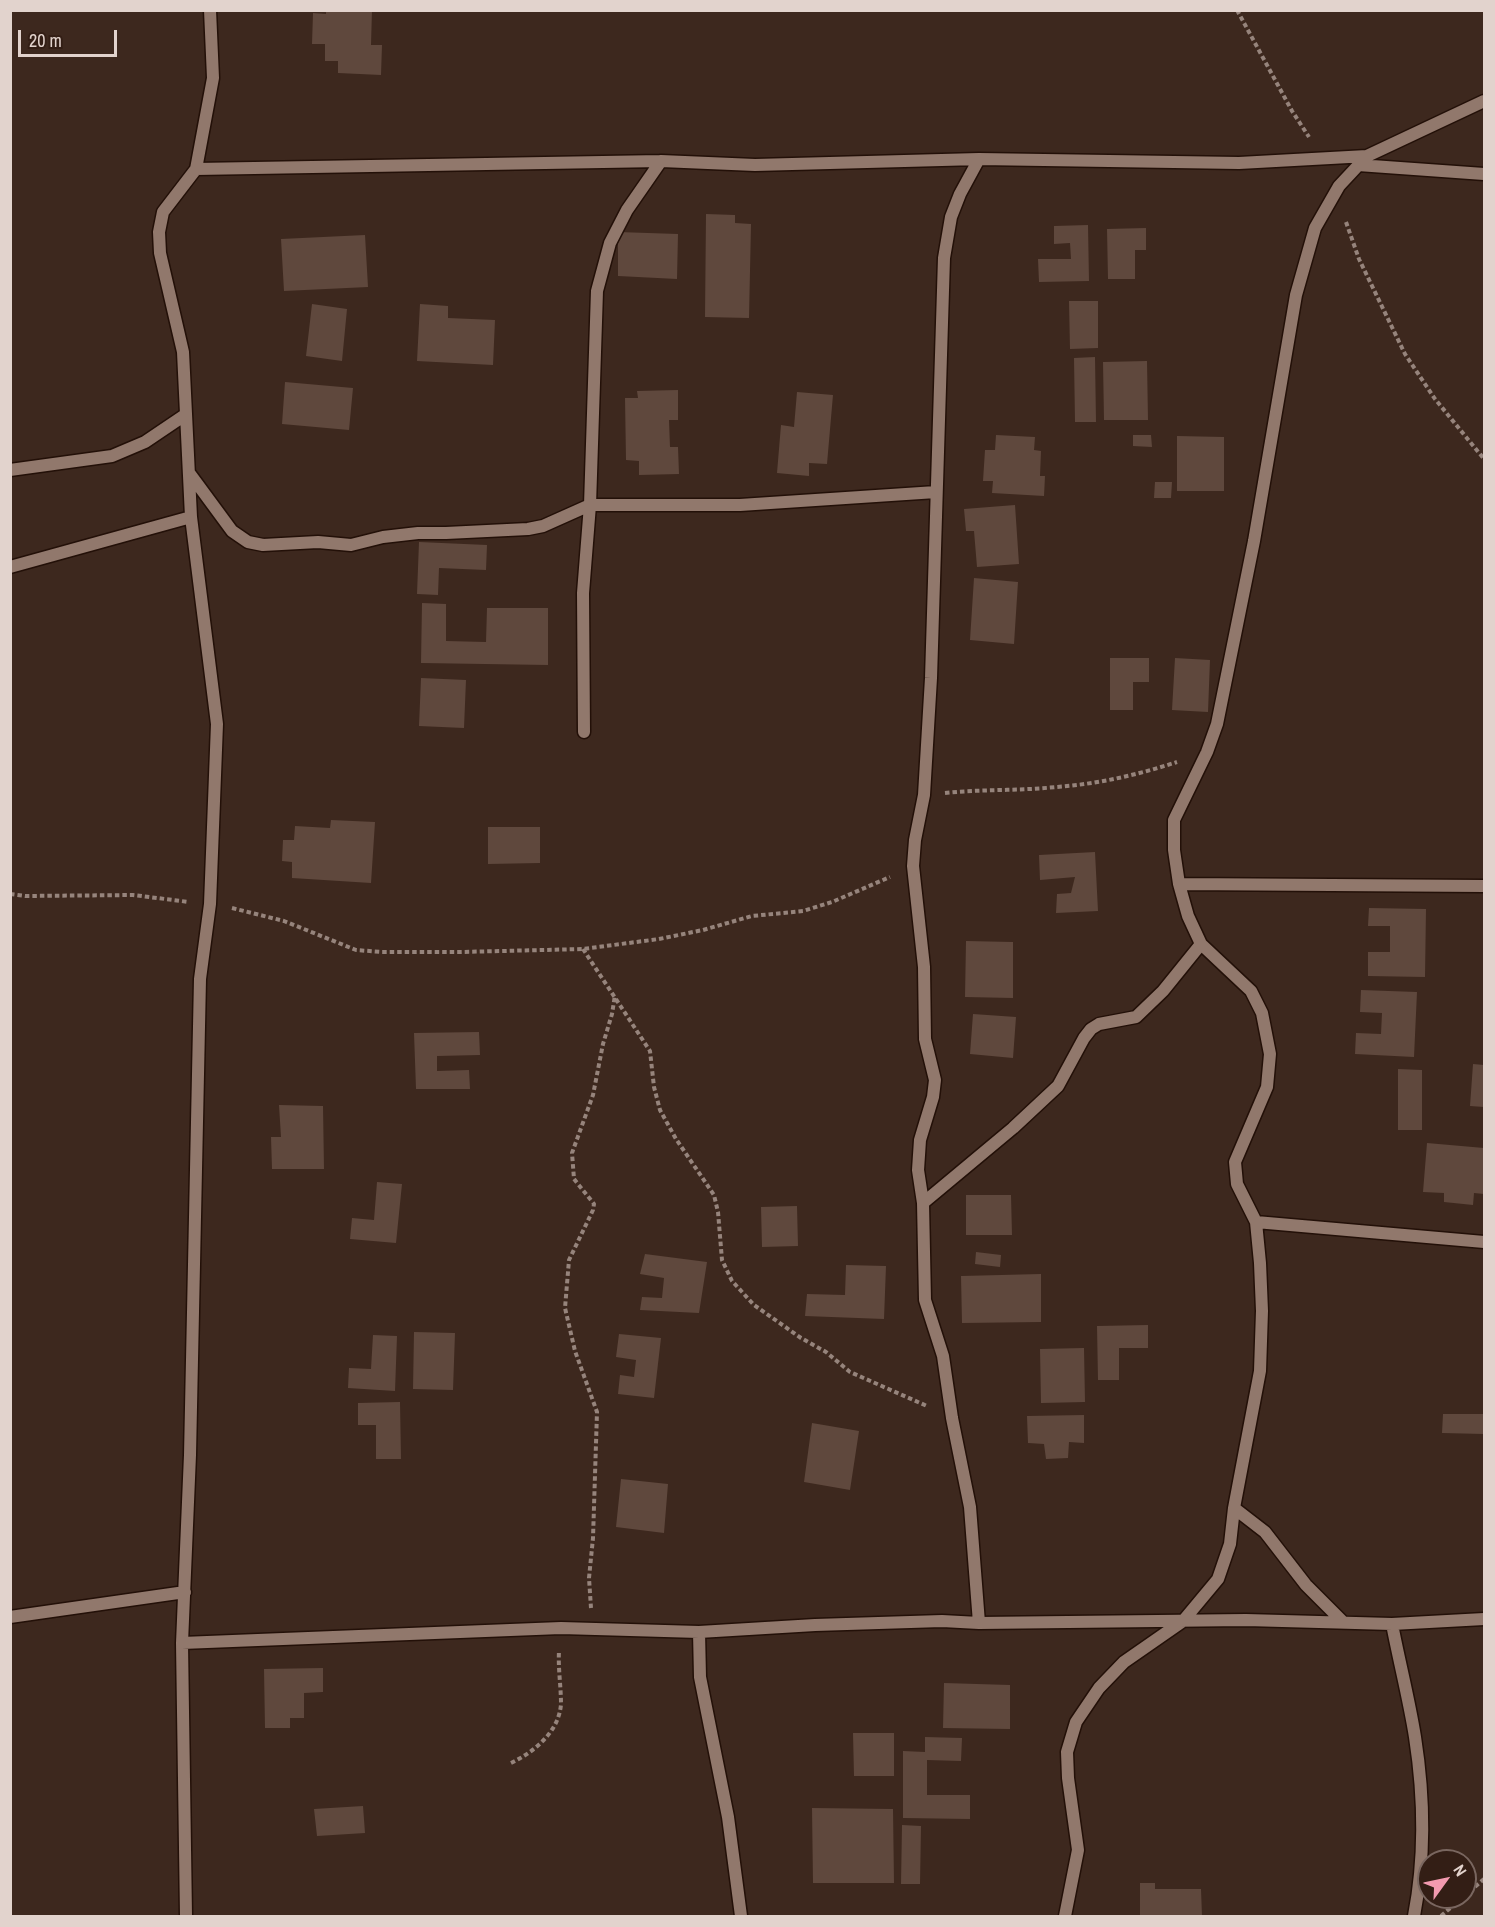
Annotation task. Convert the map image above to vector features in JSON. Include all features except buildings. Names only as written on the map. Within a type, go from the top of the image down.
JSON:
[{"type":"street","points":[[186,1917],[182,1643],[198,1154],[200,979],[210,904],[217,724],[191,517],[183,352],[160,253],[159,232],[163,212],[196,169],[213,78],[210,10]]},
{"type":"street","points":[[1065,1917],[1078,1850],[1068,1778],[1067,1752],[1076,1722],[1100,1688],[1124,1662],[1183,1621],[1218,1579],[1230,1544],[1234,1508],[1260,1371],[1261,1275],[1256,1222],[1237,1184],[1235,1162],[1267,1087],[1270,1054],[1262,1013],[1251,991],[1200,944],[1188,916],[1179,884],[1174,850],[1174,820],[1208,752],[1217,724],[1254,541],[1296,295],[1315,228],[1339,186],[1367,156],[1485,101]]},
{"type":"street","points":[[196,169],[661,161],[755,165],[978,159],[1239,163],[1367,156]]},
{"type":"street","points":[[978,159],[951,217],[944,258],[931,678],[924,795],[915,840],[913,866],[924,967],[925,1039],[935,1080],[933,1097],[920,1140],[918,1170],[923,1203],[925,1300],[943,1356],[952,1419],[970,1507],[980,1623]]},
{"type":"street","points":[[584,732],[583,593],[590,505],[597,291],[610,243],[627,210],[661,161]]},
{"type":"street","points":[[1358,165],[1485,174]]},
{"type":"street","points":[[10,470],[112,456],[145,442],[185,415]]},
{"type":"street","points":[[190,474],[232,531],[248,542],[263,545],[318,542],[351,545],[418,532],[528,530],[551,523],[590,505],[740,505],[936,492]]},
{"type":"street","points":[[10,567],[191,517]]},
{"type":"street","points":[[1179,884],[1485,886]]},
{"type":"street","points":[[923,1203],[1058,1086],[1091,1029],[1099,1024],[1136,1017],[1163,992],[1200,944]]},
{"type":"street","points":[[1256,1222],[1485,1242]]},
{"type":"street","points":[[1234,1508],[1265,1532],[1306,1585],[1343,1622]]},
{"type":"street","points":[[10,1617],[185,1592]]},
{"type":"street","points":[[182,1643],[561,1628],[699,1632],[942,1621],[980,1623],[1183,1621],[1392,1623],[1485,1619]]},
{"type":"street","points":[[1392,1623],[1415,1737],[1422,1814],[1420,1886],[1414,1917]]},
{"type":"street","points":[[699,1632],[700,1677],[728,1817],[741,1917]]},
{"type":"path","points":[[1237,10],[1292,111],[1323,158]]},
{"type":"path","points":[[1339,186],[1343,211],[1359,259],[1405,354],[1435,399],[1485,459]]},
{"type":"path","points":[[924,795],[1055,788],[1102,782],[1137,776],[1208,752]]},
{"type":"path","points":[[10,894],[133,895],[210,904],[254,912],[284,921],[356,950],[460,952],[583,949],[659,939],[703,930],[752,916],[803,911],[864,890],[913,866]]},
{"type":"path","points":[[583,949],[650,1051],[654,1087],[660,1110],[676,1139],[714,1195],[718,1212],[722,1260],[732,1281],[754,1305],[801,1338],[826,1352],[850,1372],[906,1395],[952,1419]]},
{"type":"path","points":[[593,1628],[589,1578],[593,1538],[597,1412],[575,1351],[565,1308],[569,1260],[594,1204],[574,1179],[572,1153],[593,1095],[615,995]]},
{"type":"path","points":[[511,1763],[526,1756],[539,1745],[557,1721],[561,1707],[559,1660],[561,1628]]},
{"type":"path","points":[[1441,1917],[1485,1879]]}]
